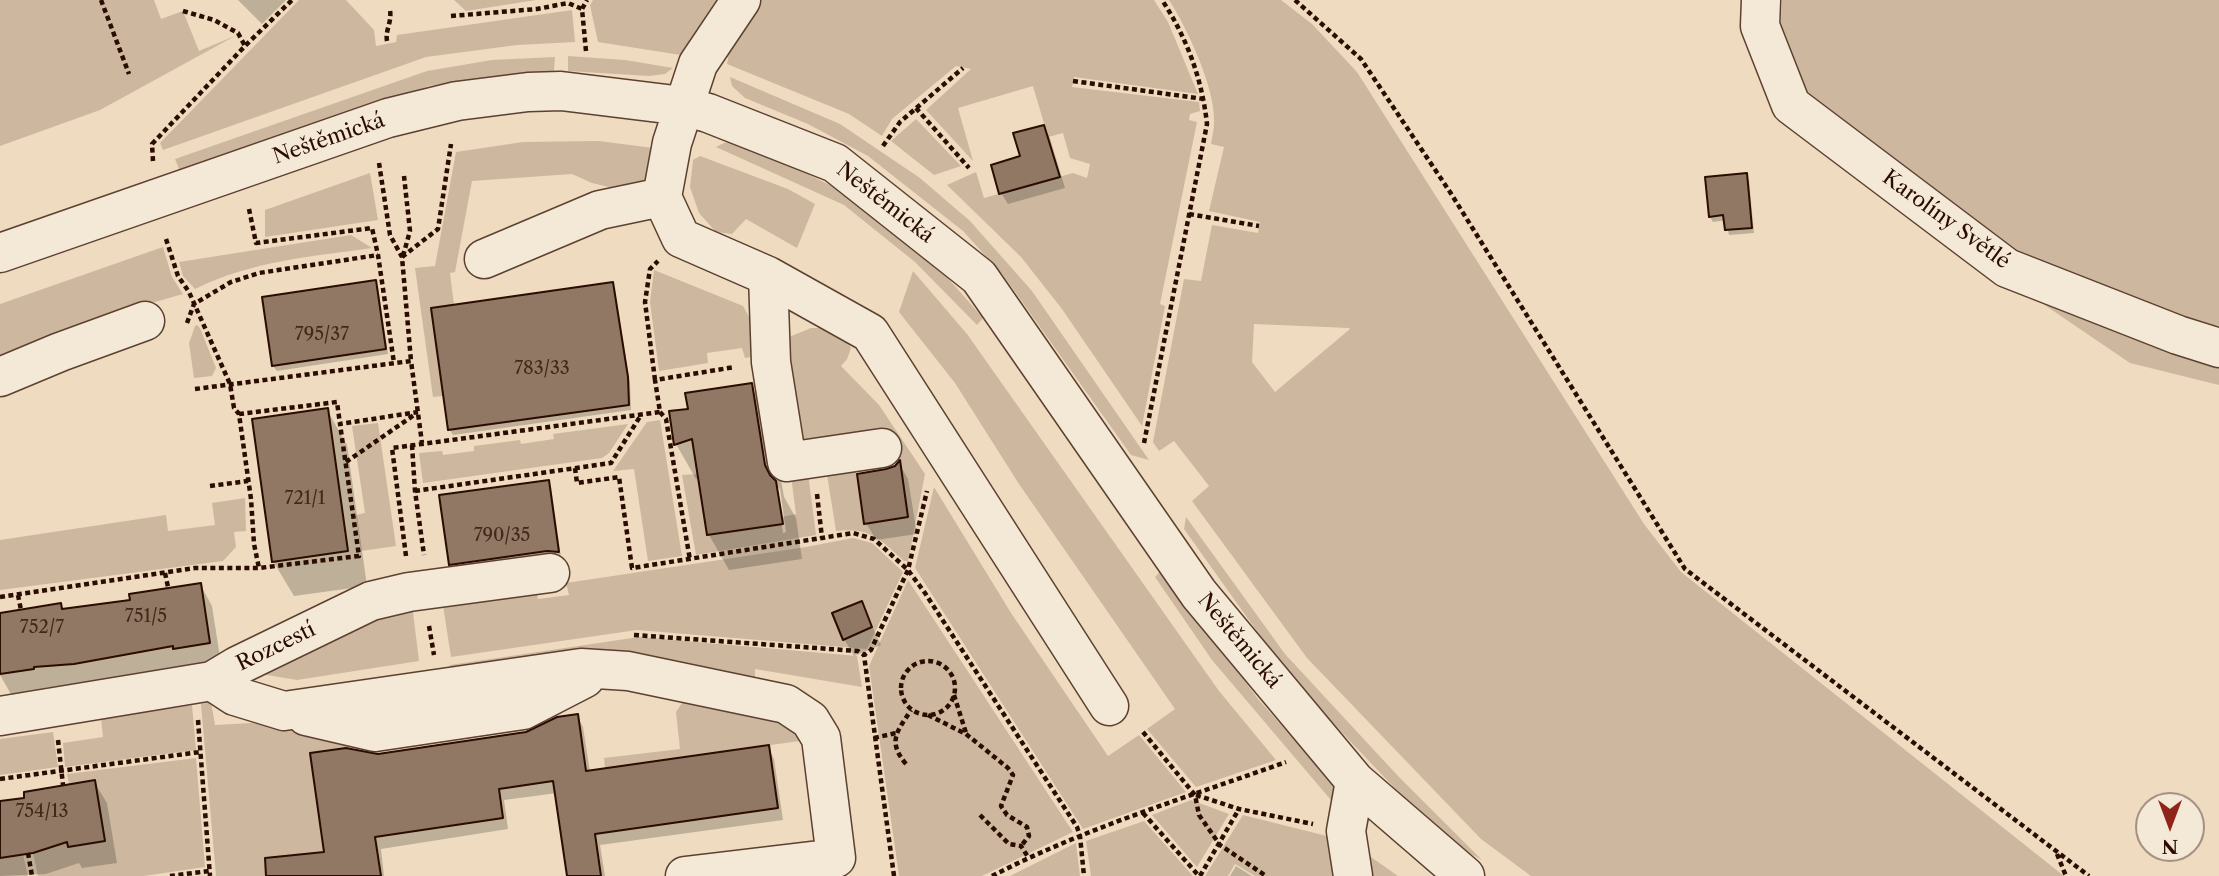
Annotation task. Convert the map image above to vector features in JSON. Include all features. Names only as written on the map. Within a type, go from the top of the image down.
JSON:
[{"type":"street","points":[[741,0],[698,64],[672,143],[662,197],[681,238],[768,276],[870,333],[1109,706]]},
{"type":"street","name":"Karolíny Světlé","points":[[1761,0],[1759,26],[1791,105],[2007,268],[2178,335],[2219,348]]},
{"type":"street","name":"Neštěmická","points":[[0,253],[388,118],[457,101],[528,92],[561,91],[683,106],[708,113],[835,163],[979,277],[1199,594],[1355,781],[1465,876]]},
{"type":"street","points":[[484,259],[600,210],[662,197]]},
{"type":"street","points":[[768,276],[771,362],[788,462],[882,448]]},
{"type":"street","points":[[0,377],[145,321]]},
{"type":"street","name":"Rozcestí","points":[[0,716],[205,698],[237,666],[371,601],[409,592],[550,573]]},
{"type":"street","points":[[205,698],[235,696],[284,711],[375,732],[523,710],[602,669],[628,671],[786,704],[810,720],[821,738],[836,858],[685,876]]},
{"type":"street","points":[[1353,876],[1346,831],[1355,781]]},
{"type":"path","points":[[101,0],[129,74]]},
{"type":"path","points":[[153,161],[152,144],[292,0]]},
{"type":"path","points":[[586,51],[582,9],[587,0]]},
{"type":"path","points":[[1144,443],[1207,124],[1204,99],[1192,55],[1175,19],[1162,0]]},
{"type":"path","points":[[1295,0],[1360,59],[1450,192],[1685,569],[2089,876]]},
{"type":"path","points":[[451,16],[517,11],[567,1],[582,9]]},
{"type":"path","points":[[387,41],[386,35],[392,22],[390,10]]},
{"type":"path","points":[[183,11],[214,20],[238,33],[245,46]]},
{"type":"path","points":[[883,146],[900,122],[963,68]]},
{"type":"path","points":[[1073,81],[1204,99]]},
{"type":"path","points":[[916,108],[969,168]]},
{"type":"path","points":[[402,257],[438,229],[451,144]]},
{"type":"path","points":[[379,163],[390,235],[402,257]]},
{"type":"path","points":[[404,176],[410,231],[402,257],[411,361],[422,443]]},
{"type":"path","points":[[249,209],[256,243],[372,228],[394,363]]},
{"type":"path","points":[[1189,214],[1259,226]]},
{"type":"path","points":[[681,238],[650,269],[645,302],[660,412],[666,419],[690,560]]},
{"type":"path","points":[[166,239],[178,276],[194,304],[230,384],[234,408],[239,414],[259,568]]},
{"type":"path","points":[[187,323],[194,304],[231,282],[259,273],[378,256]]},
{"type":"path","points":[[195,389],[411,361]]},
{"type":"path","points":[[655,380],[771,362]]},
{"type":"path","points":[[0,597],[195,568],[259,568],[359,556],[337,402],[239,414]]},
{"type":"path","points":[[340,424],[418,412]]},
{"type":"path","points":[[346,462],[418,412]]},
{"type":"path","points":[[409,592],[392,448],[660,412]]},
{"type":"path","points":[[415,491],[611,463],[642,414]]},
{"type":"path","points":[[412,445],[424,558]]},
{"type":"path","points":[[813,459],[822,538]]},
{"type":"path","points":[[575,467],[577,483],[619,477],[632,568],[853,533],[874,539],[908,570],[1070,815],[1080,836],[1084,876]]},
{"type":"path","points":[[210,486],[248,481]]},
{"type":"path","points":[[894,876],[864,655],[871,650],[908,570],[929,482]]},
{"type":"path","points":[[165,573],[168,587]]},
{"type":"path","points":[[18,595],[21,610]]},
{"type":"path","points":[[429,625],[435,659]]},
{"type":"path","points":[[966,734],[954,694],[953,677],[941,664],[932,661],[914,664],[902,677],[900,686],[905,704],[911,710],[928,715],[966,734],[1013,775],[1000,806],[1007,815],[1027,827],[1029,836],[1021,846]]},
{"type":"path","points":[[928,715],[945,709],[954,694]]},
{"type":"path","points":[[170,876],[209,873],[200,752],[205,698]]},
{"type":"path","points":[[906,764],[895,748],[896,733],[911,710]]},
{"type":"path","points":[[58,732],[63,785]]},
{"type":"path","points":[[1143,732],[1195,794],[1199,815],[1220,845],[1266,876]]},
{"type":"path","points":[[874,738],[896,733]]},
{"type":"path","points":[[0,779],[200,752]]},
{"type":"path","points":[[992,876],[1028,857],[1080,836],[1286,762]]},
{"type":"path","points":[[1195,794],[1239,809],[1346,831]]},
{"type":"path","points":[[1143,813],[1199,876],[1220,845],[1239,809]]},
{"type":"path","points":[[980,815],[1009,844],[1021,846],[1028,857]]},
{"type":"path","points":[[2056,852],[2066,876]]},
{"type":"path","points":[[28,853],[32,876]]},
{"type":"shaded area","points":[[0,0],[154,0],[161,19],[183,11],[199,51],[235,36],[100,110],[0,146]]},
{"type":"shaded area","points":[[299,0],[346,0],[374,30],[376,46],[396,42],[397,35],[572,10],[575,42],[517,45],[426,57],[163,150],[160,143]]},
{"type":"shaded area","points":[[454,0],[536,0],[466,11]]},
{"type":"shaded area","points":[[593,0],[723,0],[687,56],[598,42],[590,5]]},
{"type":"shaded area","points":[[758,0],[1154,0],[1168,22],[1198,94],[1074,77],[1072,87],[1199,102],[1200,111],[1190,114],[1189,120],[1197,122],[1160,304],[1165,306],[1142,426],[1062,309],[1021,257],[947,185],[976,172],[984,198],[1073,173],[1087,178],[1090,164],[1070,158],[1063,133],[1048,137],[1033,86],[958,108],[973,161],[926,110],[971,69],[956,66],[892,119],[882,136],[849,114],[727,64],[730,47]]},
{"type":"shaded area","points":[[1169,0],[1281,0],[1312,24],[1357,72],[1644,524],[1681,572],[2064,876],[1531,876],[1481,839],[1307,658],[1192,501],[1209,486],[1174,441],[1159,451],[1153,442],[1184,279],[1201,281],[1212,225],[1258,233],[1260,222],[1209,211],[1224,147],[1211,144],[1214,123],[1210,93],[1192,42]],"holes":[[[1254,324],[1349,328],[1275,392],[1252,362]]]},
{"type":"shaded area","points":[[1782,0],[2219,0],[2219,385],[2130,363],[1834,162],[1780,35]]},
{"type":"shaded area","points":[[568,56],[625,60],[673,68],[665,74],[649,76],[568,71]]},
{"type":"shaded area","points":[[555,57],[554,71],[503,75],[429,86],[181,174],[175,159],[427,71],[492,60]]},
{"type":"shaded area","points":[[730,77],[840,124],[920,178],[970,221],[1032,291],[1149,460],[1131,455],[1003,275],[963,231],[868,156],[808,124],[745,98],[732,86]]},
{"type":"shaded area","points":[[916,119],[961,166],[934,175],[891,141]]},
{"type":"shaded area","points":[[739,140],[854,197],[931,259],[983,318],[977,325],[915,262],[844,205],[716,147]]},
{"type":"shaded area","points":[[599,141],[653,148],[654,176],[641,187],[625,191],[592,183],[572,174],[472,181],[455,272],[450,273],[454,305],[431,308],[443,396],[433,397],[415,268],[435,266],[456,152],[523,142]]},
{"type":"shaded area","points":[[700,156],[788,189],[815,204],[797,248],[746,219],[732,234],[716,232],[699,213],[690,187],[693,160]]},
{"type":"shaded area","points":[[370,173],[378,220],[265,237],[265,210]]},
{"type":"shaded area","points":[[351,235],[372,248],[259,266],[195,289],[183,276],[179,262]]},
{"type":"shaded area","points":[[163,247],[172,277],[183,294],[109,315],[0,356],[0,304]]},
{"type":"shaded area","points":[[654,270],[743,306],[755,327],[756,356],[745,358],[742,348],[707,353],[708,363],[659,371],[650,302]]},
{"type":"shaded area","points":[[913,271],[967,334],[1219,691],[1276,760],[1196,787],[1147,729],[1175,709],[1019,484],[955,383],[899,312]]},
{"type":"shaded area","points":[[197,325],[216,368],[212,376],[194,378],[189,343]]},
{"type":"shaded area","points":[[811,328],[830,329],[843,336],[851,348],[841,366],[879,405],[925,474],[908,561],[904,561],[874,536],[858,531],[836,531],[825,462],[800,447],[784,345],[789,337]],"holes":[[[899,459],[908,517],[864,524],[855,466]]]},
{"type":"shaded area","points":[[660,420],[682,556],[648,561],[634,469],[613,471],[647,422]]},
{"type":"shaded area","points":[[378,423],[396,546],[361,551],[356,515],[365,513],[352,426]]},
{"type":"shaded area","points":[[628,424],[609,453],[602,458],[423,483],[419,453],[442,451],[443,455],[474,451],[474,446],[520,440],[521,444],[554,439],[553,434]]},
{"type":"shaded area","points":[[808,473],[816,535],[696,555],[682,475],[698,474],[707,535],[783,524],[782,517],[796,514],[791,476]]},
{"type":"shaded area","points":[[934,487],[1011,613],[1108,756],[1139,735],[1186,792],[1083,829],[915,568]]},
{"type":"shaded area","points":[[245,498],[246,531],[234,532],[236,547],[223,561],[0,590],[0,540],[166,515],[168,531],[215,525],[212,503]]},
{"type":"shaded area","points":[[1186,517],[1285,654],[1398,776],[1482,860],[1443,839],[1291,679],[1184,529]]},
{"type":"shaded area","points":[[853,538],[872,543],[903,572],[867,649],[637,630],[451,657],[442,599],[535,585],[538,599],[569,595],[566,583]],"holes":[[[862,601],[872,627],[843,639],[832,613]]]},
{"type":"shaded area","points":[[1163,569],[1258,699],[1333,783],[1336,806],[1212,660],[1155,577]]},
{"type":"shaded area","points":[[908,580],[1073,832],[982,876],[899,876],[869,666]]},
{"type":"shaded area","points":[[412,604],[419,661],[297,680],[267,675],[258,669]]},
{"type":"shaded area","points":[[639,637],[857,656],[862,687],[755,669],[755,685],[452,675],[450,665]]},
{"type":"shaded area","points":[[684,700],[761,707],[807,740],[605,768],[604,758],[680,749],[676,712]]},
{"type":"shaded area","points":[[211,702],[215,725],[252,723],[368,745],[311,753],[324,852],[289,855],[291,876],[216,876],[201,704]]},
{"type":"shaded area","points":[[192,705],[196,750],[65,767],[63,743],[103,737],[101,718]]},
{"type":"shaded area","points":[[53,732],[58,767],[0,775],[0,739]]},
{"type":"shaded area","points":[[196,758],[205,867],[144,876],[38,876],[33,853],[66,836],[68,847],[105,841],[95,780],[69,784],[67,774]]},
{"type":"shaded area","points":[[1191,800],[1229,814],[1197,867],[1152,815]]},
{"type":"shaded area","points":[[1243,815],[1339,839],[1343,876],[1255,876],[1235,864],[1228,876],[1205,876]]},
{"type":"shaded area","points":[[1144,821],[1193,876],[1091,876],[1086,841]]},
{"type":"shaded area","points":[[1076,843],[1080,876],[1010,876]]},
{"type":"shaded area","points":[[1361,850],[1398,876],[1364,876]]},
{"type":"shaded area","points":[[23,854],[28,876],[0,876],[0,858]]},
{"type":"building","points":[[1044,125],[1060,177],[999,194],[991,165],[1020,156],[1013,133]]},
{"type":"building","points":[[1747,173],[1752,228],[1725,230],[1723,215],[1709,217],[1705,177]]},
{"type":"building","points":[[376,280],[386,349],[272,366],[262,297]]},
{"type":"building","points":[[613,282],[628,377],[629,405],[448,430],[431,308]]},
{"type":"building","points":[[752,383],[765,465],[776,481],[783,524],[707,535],[692,439],[674,445],[669,411],[688,409],[685,393]]},
{"type":"building","points":[[328,408],[348,551],[272,562],[252,419]]},
{"type":"building","points":[[900,460],[908,517],[864,524],[857,474],[886,469],[895,466]]},
{"type":"building","points":[[549,480],[559,552],[547,551],[449,565],[439,495]]},
{"type":"building","points":[[201,583],[210,643],[173,649],[173,646],[0,674],[0,613],[61,603],[62,609],[130,600],[129,594]]},
{"type":"building","points":[[862,601],[872,627],[843,640],[832,613]]},
{"type":"building","points":[[578,714],[586,771],[769,745],[778,808],[595,834],[601,876],[567,876],[553,781],[499,789],[503,818],[375,837],[381,876],[266,876],[265,858],[324,852],[310,753],[346,748],[378,754],[526,732],[557,717]]},
{"type":"building","points":[[95,780],[105,841],[68,847],[67,842],[33,853],[0,858],[0,801],[24,798],[24,792]]}]
